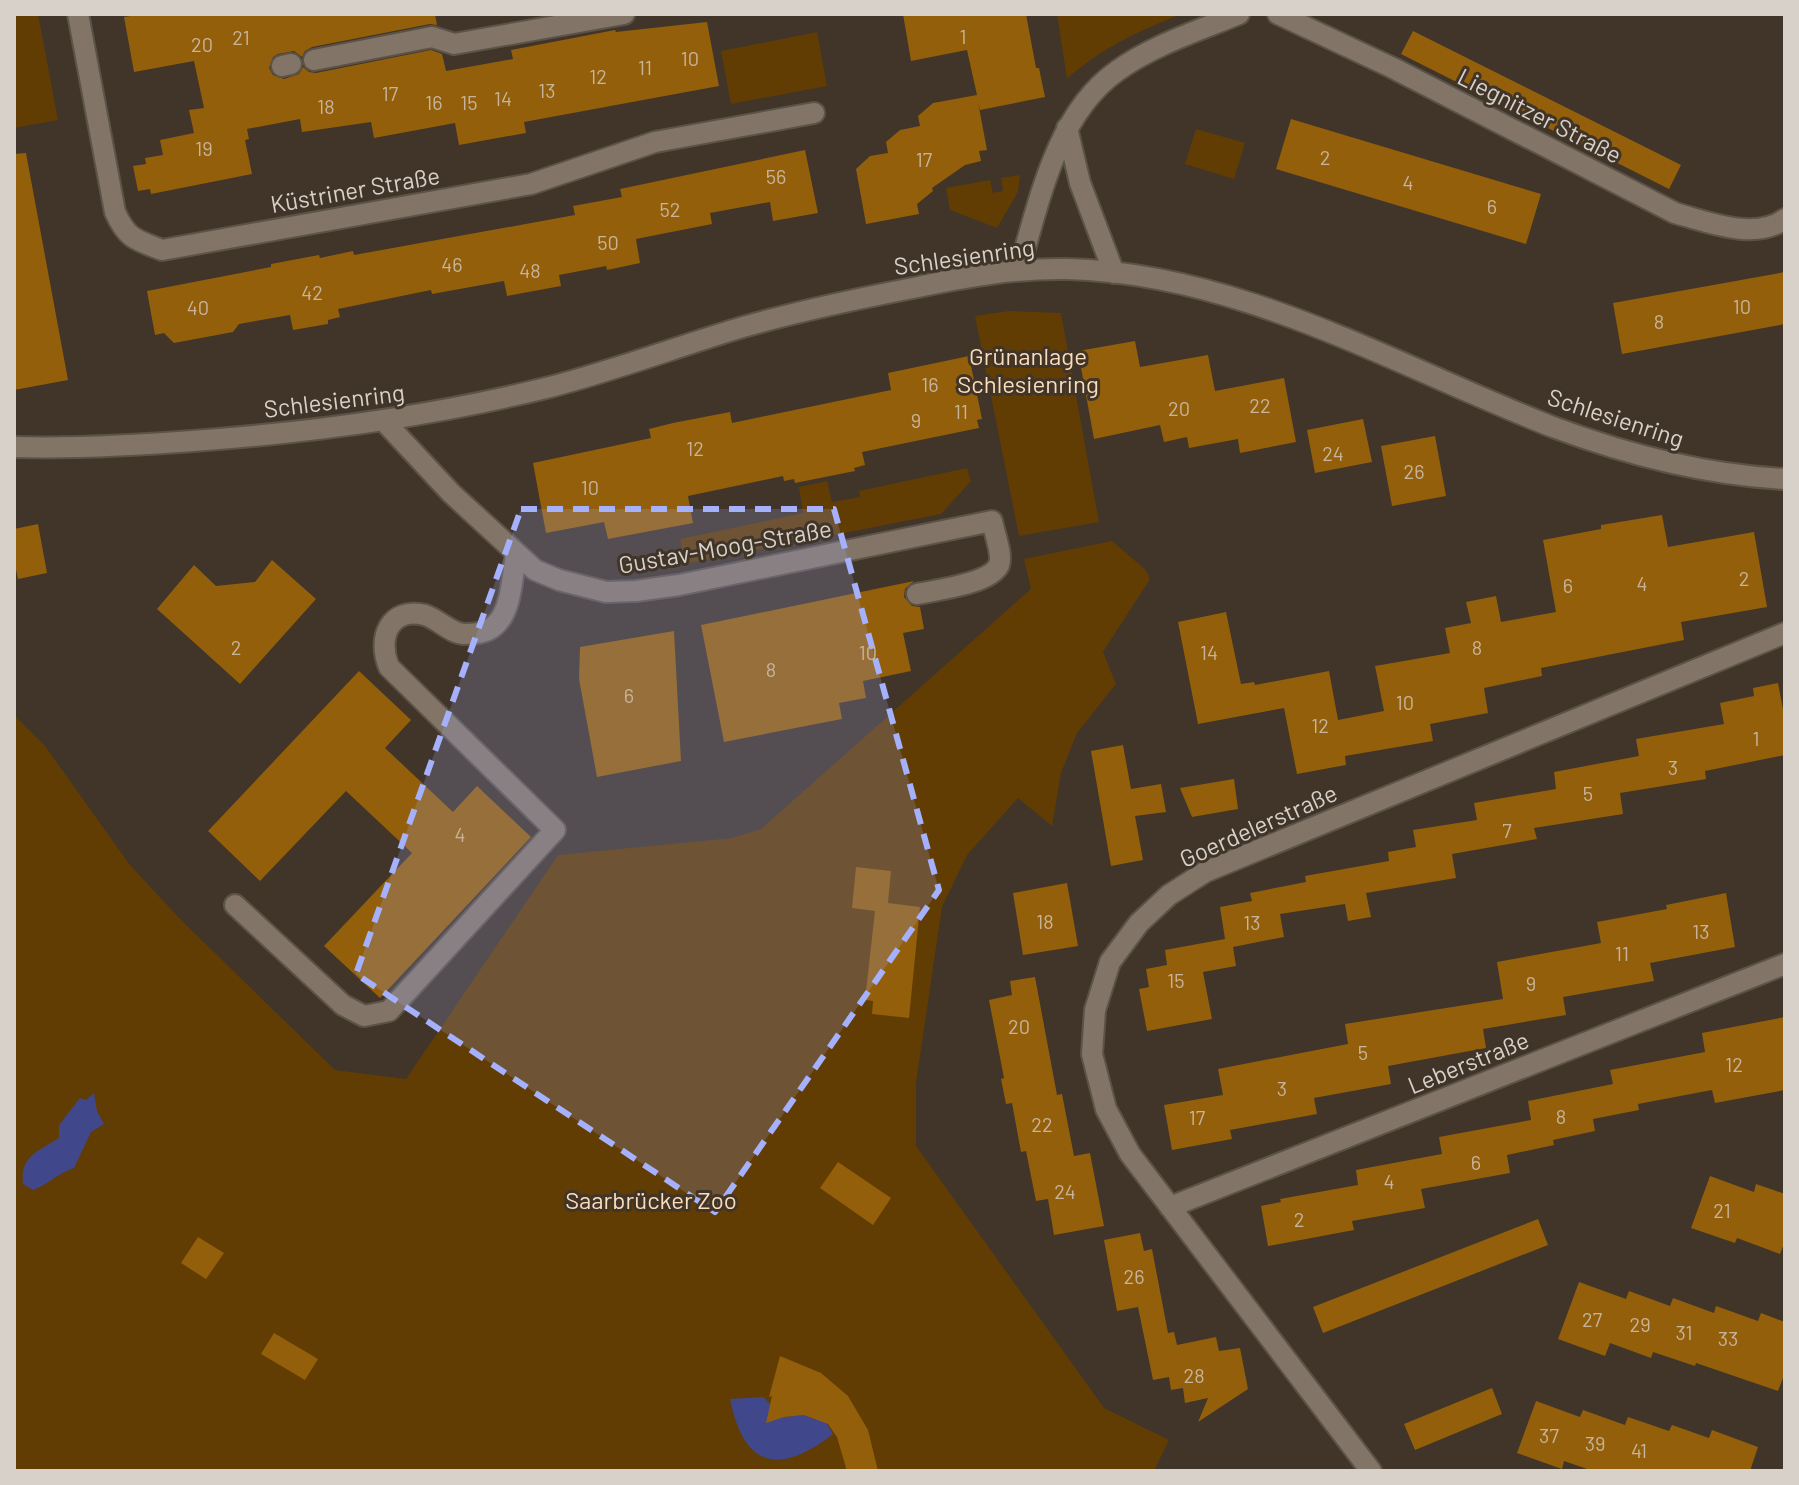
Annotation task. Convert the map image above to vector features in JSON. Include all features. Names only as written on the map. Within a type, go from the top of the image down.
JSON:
[{"type":"street","name":"Küstriner Straße","points":[[78,14],[115,212],[124,231],[135,240],[162,250],[531,184],[655,142],[814,113]]},
{"type":"street","points":[[314,60],[432,37],[454,44],[624,14]]},
{"type":"street","points":[[1019,270],[1067,128],[1094,90],[1117,71],[1150,52],[1239,14]]},
{"type":"street","name":"Liegnitzer Straße","points":[[1278,14],[1393,68],[1675,213],[1718,225],[1765,229],[1785,219]]},
{"type":"street","points":[[1067,128],[1080,183],[1114,273]]},
{"type":"street","name":"Schlesienring","points":[[14,447],[133,446],[296,433],[384,421],[553,386],[747,326],[819,308],[944,281],[1019,270],[1068,269],[1114,273],[1204,290],[1294,319],[1397,359],[1553,427],[1616,448],[1692,468],[1780,482]]},
{"type":"street","name":"Gustav-Moog-Straße","points":[[384,421],[451,493],[535,570],[606,592],[679,585],[992,521],[1000,559],[998,567],[986,578],[917,594]]},
{"type":"street","points":[[235,905],[343,1005],[364,1016],[389,1011],[555,830],[389,667],[383,653],[384,636],[390,624],[411,614],[425,615],[462,634],[486,632],[493,627],[504,611],[516,555]]},
{"type":"street","name":"Goerdelerstraße","points":[[1371,1471],[1130,1154],[1106,1109],[1092,1054],[1095,1010],[1110,962],[1139,923],[1169,895],[1205,872],[1785,633]]},
{"type":"street","name":"Leberstraße","points":[[1170,1207],[1785,964]]},
{"type":"highlighted area","points":[[521,509],[834,509],[939,890],[715,1212],[356,974]]},
{"type":"green space","points":[[14,14],[38,14],[58,120],[14,128]]},
{"type":"green space","points":[[1057,14],[1181,14],[1121,41],[1067,79]]},
{"type":"green space","points":[[817,32],[827,86],[731,104],[721,51]]},
{"type":"green space","points":[[1196,129],[1245,143],[1234,179],[1185,164]]},
{"type":"green space","points":[[1020,175],[1018,192],[997,228],[950,210],[946,188],[990,180],[993,193],[1003,191],[1001,178]]},
{"type":"green space","name":"Grünanlage Schlesienring","points":[[1009,311],[1061,313],[1099,522],[1019,536],[975,316]]},
{"type":"green space","points":[[967,468],[971,481],[941,514],[685,564],[680,539],[803,513],[799,487],[827,481],[832,502],[860,497],[859,491]]},
{"type":"green space","name":"Saarbrücker Zoo","points":[[1112,541],[1146,570],[1150,579],[1103,652],[1116,684],[1077,733],[1061,773],[1052,826],[1018,798],[967,855],[942,907],[916,1083],[916,1146],[1104,1408],[1169,1440],[1154,1471],[14,1471],[14,715],[45,746],[130,865],[181,920],[335,1070],[406,1079],[558,855],[732,838],[761,829],[1031,589],[1024,559]]},
{"type":"water","points":[[94,1093],[97,1111],[104,1124],[91,1132],[74,1168],[33,1190],[23,1184],[27,1161],[59,1138],[59,1125],[80,1098],[86,1100]]},
{"type":"water","points":[[763,1397],[784,1417],[804,1415],[817,1420],[823,1417],[833,1434],[796,1456],[780,1460],[766,1458],[744,1439],[730,1399]]},
{"type":"building","points":[[144,14],[435,14],[437,25],[312,47],[302,57],[294,51],[278,54],[273,57],[269,68],[273,75],[284,79],[299,74],[303,67],[316,73],[431,50],[442,54],[446,71],[513,59],[511,50],[615,30],[707,22],[719,86],[524,122],[526,133],[459,145],[455,123],[374,138],[371,122],[302,132],[300,119],[247,129],[249,139],[245,140],[252,174],[151,194],[150,189],[138,191],[133,166],[146,164],[145,158],[163,155],[160,140],[194,133],[189,110],[204,108],[194,61],[134,72],[124,17]]},
{"type":"building","points":[[903,14],[1026,14],[1045,97],[980,110],[978,102],[987,150],[979,151],[981,161],[965,165],[932,188],[933,191],[917,204],[919,214],[866,224],[856,169],[870,156],[888,153],[886,142],[900,130],[920,126],[918,116],[933,103],[977,95],[967,50],[911,61]]},
{"type":"building","points":[[1413,31],[1681,165],[1669,189],[1401,54]]},
{"type":"building","points":[[1291,119],[1541,194],[1526,244],[1276,169]]},
{"type":"building","points":[[805,150],[818,213],[773,221],[770,202],[710,213],[712,224],[636,239],[640,263],[559,275],[561,286],[507,296],[504,281],[432,294],[431,290],[338,309],[340,317],[328,320],[328,324],[293,330],[290,315],[239,324],[233,332],[174,343],[164,333],[155,335],[147,291],[319,255],[320,258],[353,251],[354,255],[575,215],[573,206],[622,197],[620,189]]},
{"type":"building","points":[[26,153],[68,380],[14,390],[14,154]]},
{"type":"building","points":[[1785,272],[1785,324],[1622,354],[1613,303]]},
{"type":"building","points":[[1135,341],[1140,367],[1208,355],[1215,391],[1284,378],[1296,442],[1240,453],[1238,439],[1189,448],[1187,437],[1164,442],[1160,425],[1094,439],[1078,351]]},
{"type":"building","points":[[969,356],[982,419],[977,420],[979,428],[862,452],[865,465],[854,468],[855,471],[795,483],[794,479],[784,481],[783,476],[688,496],[693,523],[608,539],[604,522],[546,533],[533,463],[651,438],[649,429],[673,423],[730,412],[732,423],[891,390],[888,373]]},
{"type":"building","points":[[1363,419],[1372,462],[1315,473],[1307,430]]},
{"type":"building","points":[[1435,436],[1446,496],[1392,506],[1381,446]]},
{"type":"building","points":[[1662,515],[1668,547],[1754,532],[1767,607],[1681,622],[1684,640],[1541,668],[1542,676],[1484,688],[1488,713],[1430,724],[1433,741],[1345,756],[1346,765],[1297,774],[1284,708],[1198,724],[1178,622],[1226,612],[1241,684],[1254,682],[1255,685],[1329,671],[1338,720],[1384,711],[1375,666],[1450,653],[1445,628],[1471,623],[1466,602],[1496,596],[1501,622],[1556,612],[1543,540],[1601,529],[1601,525]]},
{"type":"building","points":[[38,524],[47,573],[18,579],[14,560],[14,529]]},
{"type":"building","points":[[272,560],[316,599],[240,684],[157,609],[194,565],[216,586],[255,582]]},
{"type":"building","points":[[914,581],[905,589],[904,597],[912,606],[920,607],[924,629],[903,633],[911,671],[863,681],[866,698],[839,703],[842,719],[724,742],[701,625]]},
{"type":"building","points":[[674,631],[681,761],[597,777],[579,679],[580,647]]},
{"type":"building","points":[[359,671],[411,720],[385,748],[453,812],[477,786],[531,837],[380,998],[324,946],[412,853],[346,791],[260,881],[208,831]]},
{"type":"building","points":[[1778,683],[1785,720],[1785,755],[1705,771],[1706,779],[1620,793],[1623,814],[1534,828],[1537,839],[1452,854],[1456,878],[1366,893],[1371,917],[1348,921],[1345,904],[1280,914],[1284,937],[1233,947],[1236,966],[1203,972],[1212,1019],[1147,1031],[1139,989],[1149,987],[1146,969],[1167,965],[1165,950],[1225,939],[1220,907],[1252,901],[1250,893],[1306,882],[1305,876],[1389,861],[1388,852],[1416,847],[1413,830],[1477,820],[1474,803],[1556,789],[1554,772],[1639,756],[1636,739],[1724,724],[1720,703],[1754,696],[1753,688]]},
{"type":"building","points":[[1123,745],[1131,789],[1161,784],[1166,812],[1135,816],[1143,860],[1111,866],[1091,751]]},
{"type":"building","points":[[1234,779],[1238,809],[1192,817],[1180,788]]},
{"type":"building","points":[[856,867],[891,871],[888,903],[920,907],[909,1018],[872,1014],[873,1001],[865,1000],[875,911],[852,908]]},
{"type":"building","points":[[1067,883],[1078,946],[1023,955],[1013,893]]},
{"type":"building","points":[[1726,893],[1735,947],[1650,963],[1654,981],[1563,997],[1566,1015],[1483,1029],[1486,1048],[1388,1066],[1391,1084],[1314,1098],[1317,1114],[1230,1130],[1232,1139],[1172,1150],[1164,1105],[1223,1095],[1218,1069],[1348,1044],[1345,1024],[1503,999],[1497,962],[1601,943],[1597,922],[1667,909],[1666,905]]},
{"type":"building","points":[[1035,977],[1057,1095],[1062,1094],[1074,1156],[1090,1153],[1104,1226],[1054,1235],[1048,1199],[1036,1201],[1026,1151],[1021,1152],[1012,1103],[1006,1104],[989,1000],[1012,995],[1010,981]]},
{"type":"building","points":[[1785,1017],[1785,1090],[1715,1103],[1712,1090],[1638,1104],[1639,1110],[1593,1119],[1595,1131],[1553,1140],[1554,1145],[1507,1155],[1510,1173],[1421,1189],[1425,1208],[1352,1221],[1354,1230],[1268,1246],[1261,1206],[1281,1202],[1280,1199],[1358,1185],[1356,1170],[1442,1154],[1439,1137],[1531,1120],[1528,1101],[1613,1084],[1610,1070],[1705,1052],[1702,1033]]},
{"type":"building","points":[[838,1162],[891,1198],[873,1225],[820,1188]]},
{"type":"building","points":[[1710,1176],[1754,1192],[1756,1184],[1785,1194],[1785,1241],[1780,1254],[1737,1238],[1735,1243],[1691,1228]]},
{"type":"building","points":[[1538,1219],[1548,1245],[1323,1333],[1313,1307]]},
{"type":"building","points":[[1140,1233],[1144,1251],[1152,1249],[1168,1333],[1174,1332],[1177,1345],[1216,1337],[1219,1351],[1240,1348],[1248,1389],[1198,1422],[1208,1398],[1185,1403],[1183,1388],[1171,1390],[1169,1377],[1153,1380],[1138,1307],[1117,1311],[1104,1240]]},
{"type":"building","points":[[198,1237],[224,1253],[206,1279],[181,1263]]},
{"type":"building","points":[[1579,1282],[1626,1299],[1629,1291],[1670,1306],[1673,1298],[1714,1313],[1716,1306],[1758,1321],[1761,1313],[1785,1322],[1785,1373],[1778,1391],[1653,1352],[1651,1358],[1610,1343],[1605,1356],[1558,1339]]},
{"type":"building","points":[[274,1333],[318,1359],[305,1380],[261,1354]]},
{"type":"building","points":[[780,1356],[821,1373],[848,1396],[868,1430],[878,1471],[847,1471],[837,1437],[828,1424],[804,1415],[766,1423]]},
{"type":"building","points":[[1492,1388],[1502,1414],[1415,1450],[1404,1424]]},
{"type":"building","points":[[1536,1401],[1580,1417],[1583,1410],[1625,1425],[1628,1417],[1669,1431],[1672,1425],[1709,1438],[1712,1430],[1758,1447],[1750,1471],[1593,1471],[1564,1461],[1562,1469],[1517,1453]]}]
